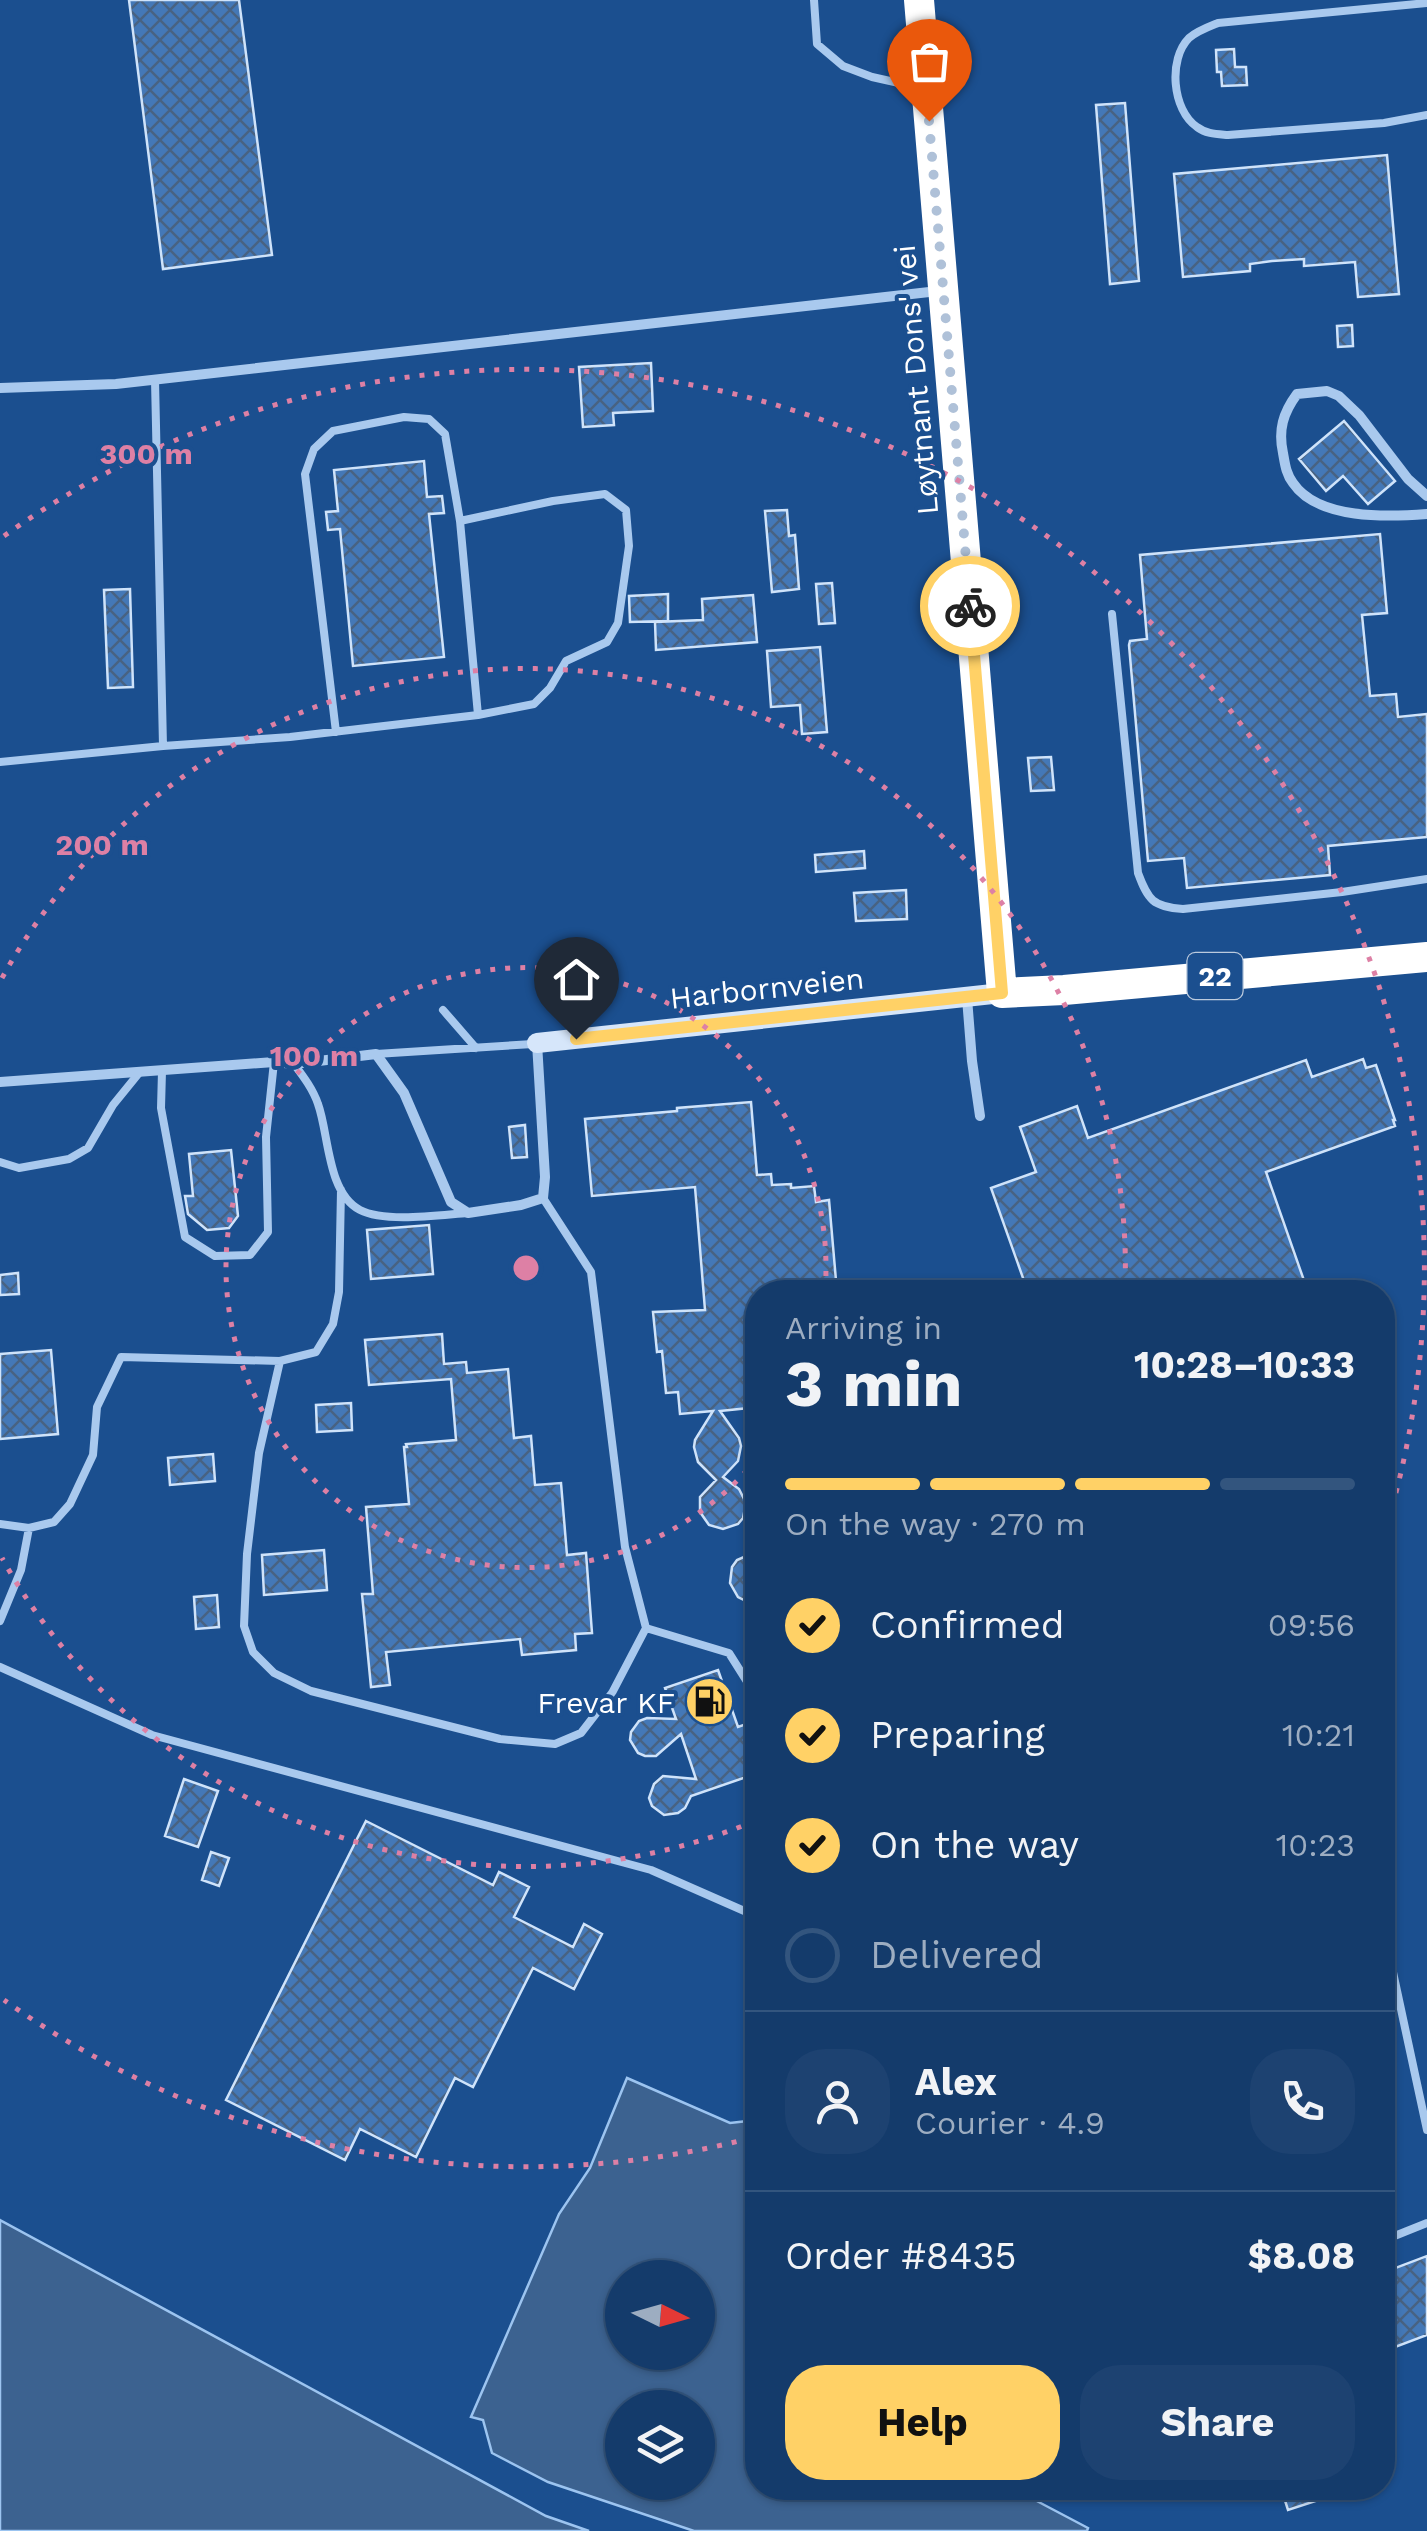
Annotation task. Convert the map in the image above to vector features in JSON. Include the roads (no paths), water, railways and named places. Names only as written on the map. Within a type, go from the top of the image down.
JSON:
[{"type":"highway","name":"Løytnant Dons' vei","points":[[918,0],[1002,993]]},
{"type":"highway","name":"22","points":[[1002,993],[1427,957]]},
{"type":"street","points":[[0,385],[116,384],[944,291]]},
{"type":"street","points":[[1427,496],[1339,396],[1327,391],[1297,394],[1289,405],[1281,424],[1281,445],[1286,473],[1296,488],[1323,505],[1356,514],[1427,514]]},
{"type":"street","name":"Harbornveien","points":[[538,1043],[1002,993]]},
{"type":"street","points":[[967,997],[980,1116]]},
{"type":"street","points":[[0,1082],[274,1062],[294,1064],[376,1054],[404,1093],[450,1202],[468,1212],[543,1198],[538,1043]]},
{"type":"lane","points":[[814,0],[818,44],[843,66],[910,87],[926,87]]},
{"type":"lane","points":[[1427,2],[1218,23],[1188,39],[1176,67],[1177,89],[1186,116],[1210,133],[1228,135],[1364,124],[1427,115]]},
{"type":"lane","points":[[155,380],[164,746]]},
{"type":"lane","points":[[336,732],[305,474],[314,449],[333,432],[404,417],[428,419],[446,434],[460,521],[478,716]]},
{"type":"lane","points":[[0,762],[336,732],[478,716],[534,704],[550,688],[566,662],[607,642],[618,623],[629,546],[626,510],[605,494],[460,521]]},
{"type":"lane","points":[[1112,614],[1138,873],[1153,902],[1183,909],[1427,879]]},
{"type":"lane","points":[[443,1010],[476,1048]]},
{"type":"lane","points":[[376,1054],[538,1043]]},
{"type":"lane","points":[[162,1071],[161,1108],[185,1237],[215,1256],[250,1254],[268,1232],[266,1137],[274,1062]]},
{"type":"lane","points":[[294,1064],[317,1100],[330,1164],[341,1190],[358,1209],[387,1216],[468,1212]]},
{"type":"lane","points":[[0,1162],[19,1168],[69,1159],[88,1148],[113,1104],[139,1073]]},
{"type":"lane","points":[[0,1524],[29,1528],[54,1522],[70,1504],[94,1455],[96,1407],[121,1358],[280,1360],[316,1352],[333,1324],[339,1292],[341,1190]]},
{"type":"lane","points":[[280,1360],[259,1453],[247,1554],[244,1626],[253,1652],[274,1674],[311,1690],[481,1734],[555,1744],[581,1732],[612,1693],[646,1628],[625,1546],[591,1272],[543,1198]]},
{"type":"lane","points":[[0,1621],[22,1570],[29,1528]]},
{"type":"lane","points":[[646,1628],[729,1653],[745,1679]]},
{"type":"lane","points":[[0,1667],[152,1734],[651,1870],[745,1911]]},
{"type":"lane","points":[[1395,1981],[1427,2130]]},
{"type":"lane","points":[[1395,2236],[1427,2223]]},
{"type":"water","points":[[627,2078],[730,2123],[745,2121],[745,2500],[1035,2500],[1088,2528],[694,2531],[548,2482],[492,2453],[483,2420],[471,2417],[559,2214],[590,2168]]},
{"type":"water","points":[[0,2220],[546,2516],[589,2531],[0,2531]]},
{"type":"place","name":"Frevar KF","points":[[710,1702]]}]
